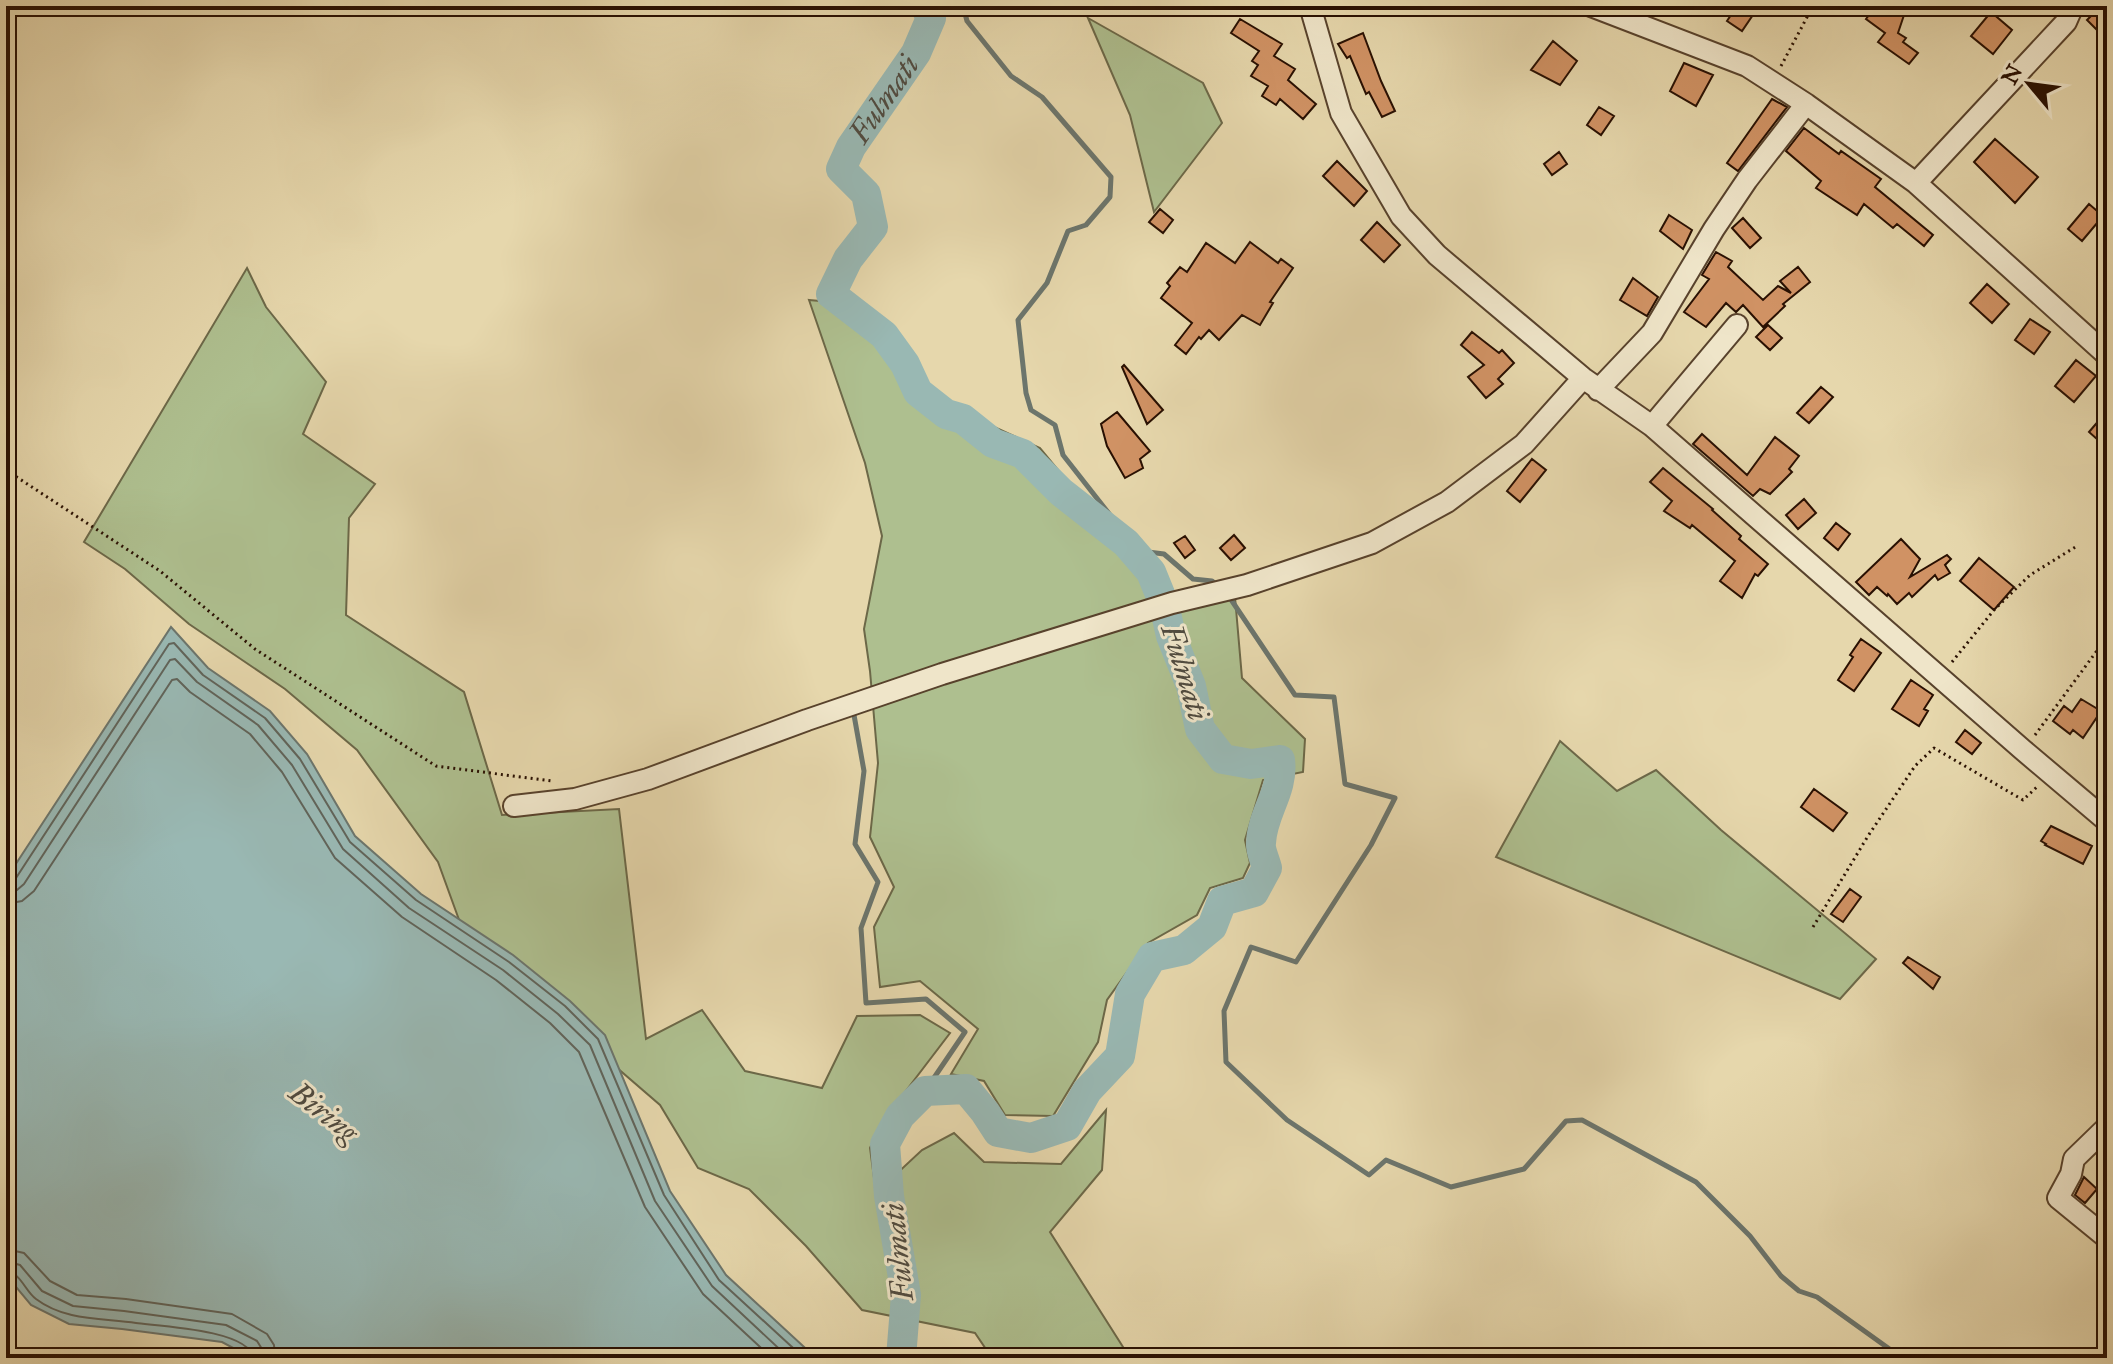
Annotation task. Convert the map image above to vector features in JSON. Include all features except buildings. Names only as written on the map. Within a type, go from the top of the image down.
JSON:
[{"type":"street","points":[[1310,6],[1341,113],[1401,216],[1437,255],[1590,384],[1652,426],[2107,821]]},
{"type":"street","points":[[1591,6],[1747,66],[1806,104],[1916,183],[2107,355]]},
{"type":"street","points":[[1916,183],[2066,22],[2073,6]]},
{"type":"street","points":[[514,806],[575,799],[648,779],[942,674],[1104,623],[1247,585],[1372,543],[1447,502],[1524,444],[1652,333],[1730,205],[1806,104]]},
{"type":"street","points":[[1652,426],[1737,325]]},
{"type":"street","points":[[2107,1127],[2074,1159],[2071,1174],[2058,1198],[2107,1238]]},
{"type":"path","points":[[1772,83],[1813,6]]},
{"type":"path","points":[[6,470],[160,571],[255,649],[436,766],[553,782]]},
{"type":"path","points":[[1939,677],[1994,610],[2030,575],[2077,546]]},
{"type":"path","points":[[2023,750],[2107,637]]},
{"type":"path","points":[[1813,927],[1915,766],[1934,748],[2023,800],[2051,775]]},
{"type":"green space","points":[[1088,18],[1203,83],[1222,123],[1154,212],[1130,115]]},
{"type":"green space","points":[[247,268],[266,307],[326,382],[303,434],[375,484],[349,518],[346,615],[464,692],[502,815],[619,809],[646,1039],[702,1010],[745,1071],[822,1088],[857,1016],[920,1015],[950,1033],[883,1121],[870,1148],[876,1193],[922,1150],[954,1133],[984,1162],[1061,1164],[1106,1110],[1102,1170],[1050,1232],[1130,1358],[992,1358],[975,1333],[862,1310],[806,1246],[749,1189],[698,1168],[660,1105],[462,928],[438,862],[357,750],[285,689],[189,624],[125,569],[84,542]]},
{"type":"green space","points":[[809,300],[842,303],[884,335],[905,364],[918,392],[1040,448],[1148,579],[1155,604],[1235,597],[1242,678],[1305,739],[1303,772],[1263,780],[1245,840],[1250,863],[1243,878],[1210,888],[1197,915],[1148,943],[1107,1000],[1098,1042],[1053,1116],[1005,1115],[984,1081],[951,1074],[978,1029],[920,981],[880,987],[874,927],[894,887],[870,837],[878,763],[864,629],[882,536],[865,463]]},
{"type":"green space","points":[[1560,741],[1617,791],[1656,770],[1721,830],[1876,959],[1840,999],[1496,857]]},
{"type":"water","name":"Biring","points":[[171,627],[208,668],[270,711],[307,754],[355,836],[421,894],[513,955],[570,1001],[605,1035],[670,1191],[726,1275],[816,1358],[252,1358],[222,1342],[69,1324],[31,1305],[6,1275],[6,879]]},
{"type":"waterway","name":"Fulmati","points":[[901,1358],[906,1295],[889,1196],[885,1144],[900,1116],[925,1091],[966,1089],[998,1132],[1031,1138],[1067,1126],[1087,1091],[1120,1056],[1130,994],[1152,957],[1184,950],[1212,927],[1222,901],[1254,892],[1267,868],[1261,849],[1262,832],[1280,771],[1280,760],[1251,764],[1223,759],[1200,729],[1191,686],[1171,636],[1164,604],[1151,572],[1126,543],[1061,492],[1023,454],[993,443],[963,419],[946,414],[918,392],[905,364],[884,335],[831,294],[848,259],[873,227],[866,194],[841,169],[851,147],[916,53],[931,18],[925,6]]},
{"type":"waterway","points":[[963,6],[967,21],[1011,76],[1042,97],[1111,177],[1110,197],[1086,225],[1068,231],[1047,283],[1018,320],[1026,393],[1031,410],[1055,425],[1063,455],[1114,520],[1132,550],[1164,554],[1193,579],[1212,581],[1217,585]]},
{"type":"waterway","points":[[1228,595],[1295,695],[1334,697],[1345,784],[1395,798],[1371,845],[1296,962],[1251,947],[1224,1011],[1226,1062],[1287,1120],[1369,1175],[1386,1160],[1451,1187],[1524,1169],[1566,1121],[1582,1120],[1696,1182],[1750,1236],[1781,1276],[1799,1291],[1817,1297],[1902,1358]]},
{"type":"waterway","points":[[854,715],[864,771],[855,844],[878,882],[861,928],[866,1003],[926,999],[965,1032],[925,1091]]}]
